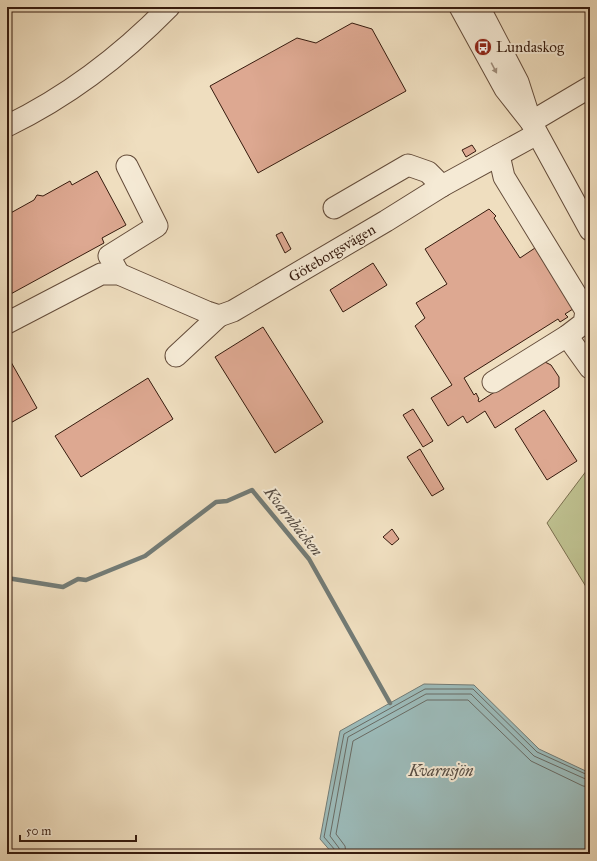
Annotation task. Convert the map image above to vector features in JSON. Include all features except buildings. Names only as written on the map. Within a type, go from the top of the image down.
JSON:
[{"type":"street","points":[[7,126],[84,81],[152,24],[169,7]]},
{"type":"street","points":[[460,7],[505,89],[534,128],[590,230]]},
{"type":"street","points":[[480,7],[518,82],[534,128]]},
{"type":"street","name":"Göteborgsvägen","points":[[219,316],[233,311],[442,186],[499,155],[590,88]]},
{"type":"street","points":[[493,382],[568,336],[584,323],[586,311],[504,177],[499,155]]},
{"type":"street","points":[[334,208],[408,165],[428,172],[442,186]]},
{"type":"street","points":[[119,274],[109,256],[158,226],[127,166]]},
{"type":"street","points":[[7,323],[101,274],[119,274],[188,306],[219,316],[176,356]]},
{"type":"street","points":[[568,336],[590,368]]},
{"type":"green space","points":[[590,466],[590,609],[588,590],[547,523]]},
{"type":"water","name":"Kvarnsjön","points":[[424,684],[474,685],[539,749],[590,773],[590,854],[333,854],[320,839],[340,731]]},
{"type":"waterway","name":"Kvarnbäcken","points":[[7,578],[63,587],[78,579],[86,580],[145,556],[216,502],[227,501],[252,490],[309,559],[390,703]]},
{"type":"place","name":"Lundaskog","points":[[483,47]]}]
